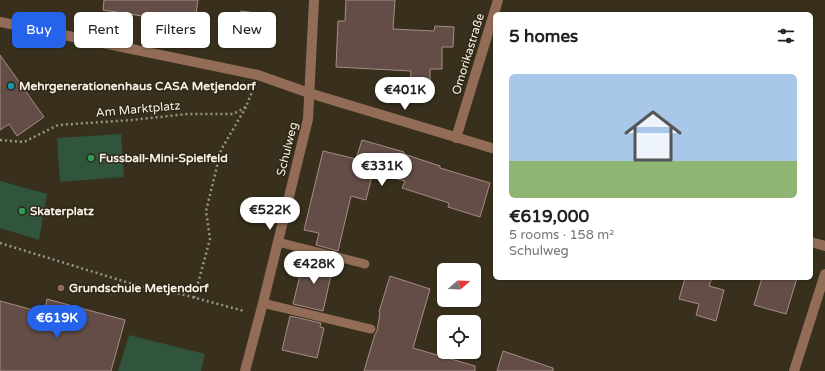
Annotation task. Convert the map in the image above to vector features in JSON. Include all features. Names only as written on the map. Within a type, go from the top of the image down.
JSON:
[{"type":"street","name":"Schulweg","points":[[245,371],[308,119],[314,0]]},
{"type":"street","name":"Omorikastraße","points":[[494,12],[498,0]]},
{"type":"street","name":"Omorikastraße","points":[[456,138],[493,16]]},
{"type":"street","points":[[0,22],[258,75],[309,93],[493,148]]},
{"type":"street","points":[[813,243],[825,246]]},
{"type":"street","points":[[794,371],[825,274]]},
{"type":"lane","points":[[278,242],[365,264]]},
{"type":"lane","points":[[263,303],[371,329]]},
{"type":"path","points":[[194,298],[210,240],[206,211],[221,150],[246,106],[258,75]]},
{"type":"path","name":"Am Marktplatz","points":[[0,140],[24,142],[58,125],[132,120],[187,114],[233,114],[246,106]]},
{"type":"path","points":[[0,243],[139,286],[166,290],[260,315]]},
{"type":"green space","name":"Fussball-Mini-Spielfeld","points":[[121,134],[124,177],[60,182],[57,138]]},
{"type":"green space","name":"Skaterplatz","points":[[0,181],[47,194],[39,240],[0,228]]},
{"type":"green space","points":[[129,335],[205,354],[201,371],[118,371]]},
{"type":"building","points":[[104,0],[198,0],[196,12],[141,12],[141,16],[133,15],[133,12],[103,10]]},
{"type":"building","points":[[346,0],[395,0],[393,29],[434,31],[435,26],[454,27],[453,47],[442,47],[442,69],[430,69],[430,85],[410,84],[411,71],[336,67],[338,21],[345,21]]},
{"type":"building","name":"Mehrgenerationenhaus CASA Metjendorf","points":[[0,55],[44,117],[17,136],[9,124],[0,130]]},
{"type":"building","points":[[362,140],[404,152],[404,154],[440,166],[440,168],[490,183],[480,217],[448,207],[449,203],[402,188],[405,181],[373,172],[366,200],[351,196],[338,251],[316,245],[319,233],[304,230],[323,151],[356,159]]},
{"type":"building","points":[[314,257],[334,262],[323,311],[293,304],[301,271],[310,273]]},
{"type":"building","points":[[390,276],[430,289],[413,348],[437,355],[437,359],[451,359],[475,366],[475,371],[364,371],[377,331],[379,312]]},
{"type":"building","points":[[684,280],[711,280],[709,286],[724,290],[716,321],[696,315],[699,304],[679,299]]},
{"type":"building","points":[[761,280],[796,280],[786,314],[754,305]]},
{"type":"building","points":[[47,299],[125,320],[111,371],[0,371],[0,301],[44,313]]},
{"type":"building","points":[[290,316],[321,323],[320,327],[324,328],[317,358],[282,350]]},
{"type":"building","points":[[503,351],[553,368],[553,371],[497,371]]},
{"type":"place","name":"Mehrgenerationenhaus CASA Metjendorf","points":[[11,86]]},
{"type":"place","name":"Fussball-Mini-Spielfeld","points":[[91,158]]},
{"type":"place","name":"Skaterplatz","points":[[22,211]]},
{"type":"place","name":"Grundschule Metjendorf","points":[[61,288]]}]
